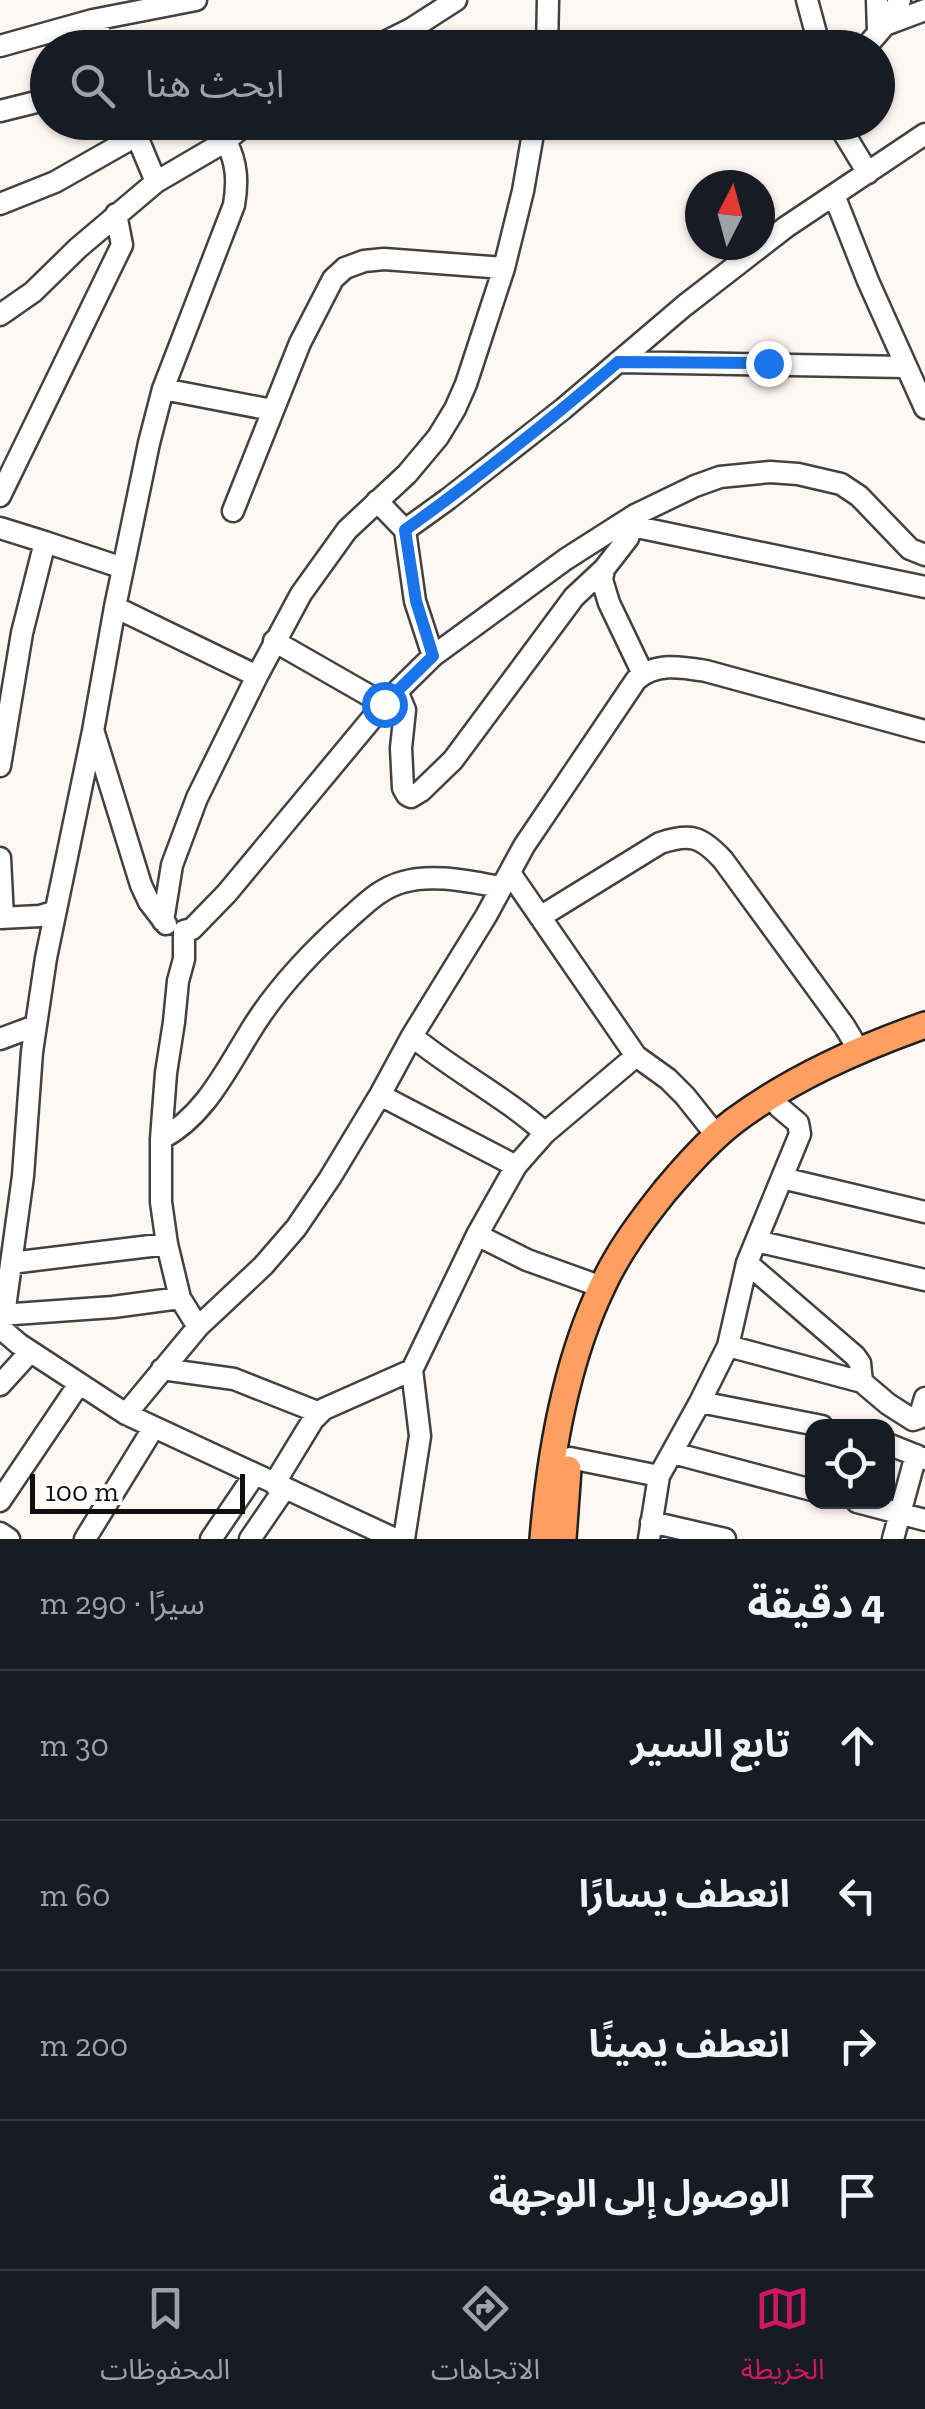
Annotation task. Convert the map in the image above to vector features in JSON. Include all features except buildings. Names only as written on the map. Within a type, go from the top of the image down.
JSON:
[{"type":"main road","points":[[547,1537],[556,1438],[574,1358],[602,1287],[634,1231],[716,1135],[762,1100],[858,1049],[925,1025]]},
{"type":"main road","points":[[547,1537],[588,1375],[613,1302],[628,1270],[669,1211],[723,1150],[779,1107],[842,1073],[925,1041]]},
{"type":"street","points":[[57,30],[196,0]]},
{"type":"street","points":[[408,30],[456,0]]},
{"type":"street","points":[[547,30],[548,0]]},
{"type":"street","points":[[807,0],[815,30]]},
{"type":"street","points":[[876,30],[877,0]]},
{"type":"street","points":[[879,30],[900,0]]},
{"type":"street","points":[[886,30],[925,10]]},
{"type":"street","points":[[92,20],[98,30]]},
{"type":"street","points":[[0,46],[30,38]]},
{"type":"street","points":[[0,111],[30,104]]},
{"type":"street","points":[[405,530],[548,421],[770,239],[925,134]]},
{"type":"street","points":[[0,204],[69,175],[119,140]]},
{"type":"street","points":[[137,140],[156,182]]},
{"type":"street","points":[[163,922],[178,842],[274,641],[325,558],[347,530],[438,438],[455,409],[504,268],[532,140]]},
{"type":"street","points":[[845,140],[868,173]]},
{"type":"street","points":[[0,315],[34,292],[116,214],[156,182],[226,141],[234,156],[238,184],[234,205],[163,390],[149,443],[54,912],[35,1026],[22,1176],[1,1319]]},
{"type":"street","points":[[834,195],[925,408]]},
{"type":"street","points":[[0,496],[122,246],[116,214]]},
{"type":"street","points":[[233,511],[300,343],[334,279],[346,268],[384,259],[504,268]]},
{"type":"street","points":[[618,362],[905,366]]},
{"type":"street","points":[[163,390],[272,410]]},
{"type":"street","points":[[93,731],[149,902],[172,930],[184,931],[192,928],[227,893],[391,698],[433,656],[566,559],[634,520],[720,477],[770,472],[798,474],[842,484],[910,548],[925,556]]},
{"type":"street","points":[[377,501],[405,530],[416,601],[433,656]]},
{"type":"street","points":[[274,641],[402,702],[403,788],[411,796],[452,760],[574,598],[622,547],[634,520]]},
{"type":"street","points":[[634,520],[925,588]]},
{"type":"street","points":[[0,528],[123,568]]},
{"type":"street","points":[[0,766],[22,633],[45,542]]},
{"type":"street","points":[[604,569],[604,592],[643,674]]},
{"type":"street","points":[[114,607],[257,676]]},
{"type":"street","points":[[126,1414],[198,1327],[264,1266],[296,1228],[380,1096],[524,846],[643,674],[670,667],[706,670],[925,730]]},
{"type":"street","points":[[540,916],[660,844],[676,838],[701,840],[723,860],[858,1049]]},
{"type":"street","points":[[0,858],[1,918],[54,912]]},
{"type":"street","points":[[161,1140],[209,1098],[276,992],[308,956],[370,899],[402,882],[424,878],[506,880],[540,916],[636,1056],[685,1096],[716,1135]]},
{"type":"street","points":[[184,931],[184,960],[166,1073],[161,1202],[166,1244],[180,1298],[198,1327]]},
{"type":"street","points":[[0,1039],[35,1026]]},
{"type":"street","points":[[412,1036],[545,1132]]},
{"type":"street","points":[[404,1539],[420,1436],[412,1370],[477,1235],[516,1166],[545,1132],[636,1056]]},
{"type":"street","points":[[380,1096],[516,1166]]},
{"type":"street","points":[[725,1539],[650,1530],[659,1476],[728,1346],[748,1264],[798,1140],[798,1123],[779,1107]]},
{"type":"street","points":[[782,1178],[925,1212]]},
{"type":"street","points":[[477,1235],[527,1260],[602,1287]]},
{"type":"street","points":[[756,1241],[925,1280]]},
{"type":"street","points":[[10,1263],[166,1244]]},
{"type":"street","points":[[748,1264],[855,1356],[860,1363],[862,1382]]},
{"type":"street","points":[[1,1319],[180,1298]]},
{"type":"street","points":[[1,1319],[30,1352],[126,1414],[395,1539]]},
{"type":"street","points":[[728,1346],[862,1382],[913,1420],[919,1418],[925,1398]]},
{"type":"street","points":[[0,1385],[30,1352]]},
{"type":"street","points":[[162,1369],[234,1379],[320,1413]]},
{"type":"street","points":[[211,1539],[271,1482],[320,1413],[412,1370]]},
{"type":"street","points":[[0,1501],[79,1384]]},
{"type":"street","points":[[700,1402],[805,1423]]},
{"type":"street","points":[[85,1539],[154,1428]]},
{"type":"street","points":[[892,1539],[921,1457],[895,1447]]},
{"type":"street","points":[[673,1453],[805,1488]]},
{"type":"street","points":[[570,1458],[659,1476]]},
{"type":"street","points":[[250,1539],[271,1482]]},
{"type":"street","points":[[884,1509],[925,1520]]},
{"type":"street","points":[[0,1533],[10,1539]]},
{"type":"route","points":[[384,704],[433,656],[416,601],[405,530],[618,362],[768,363]]}]
